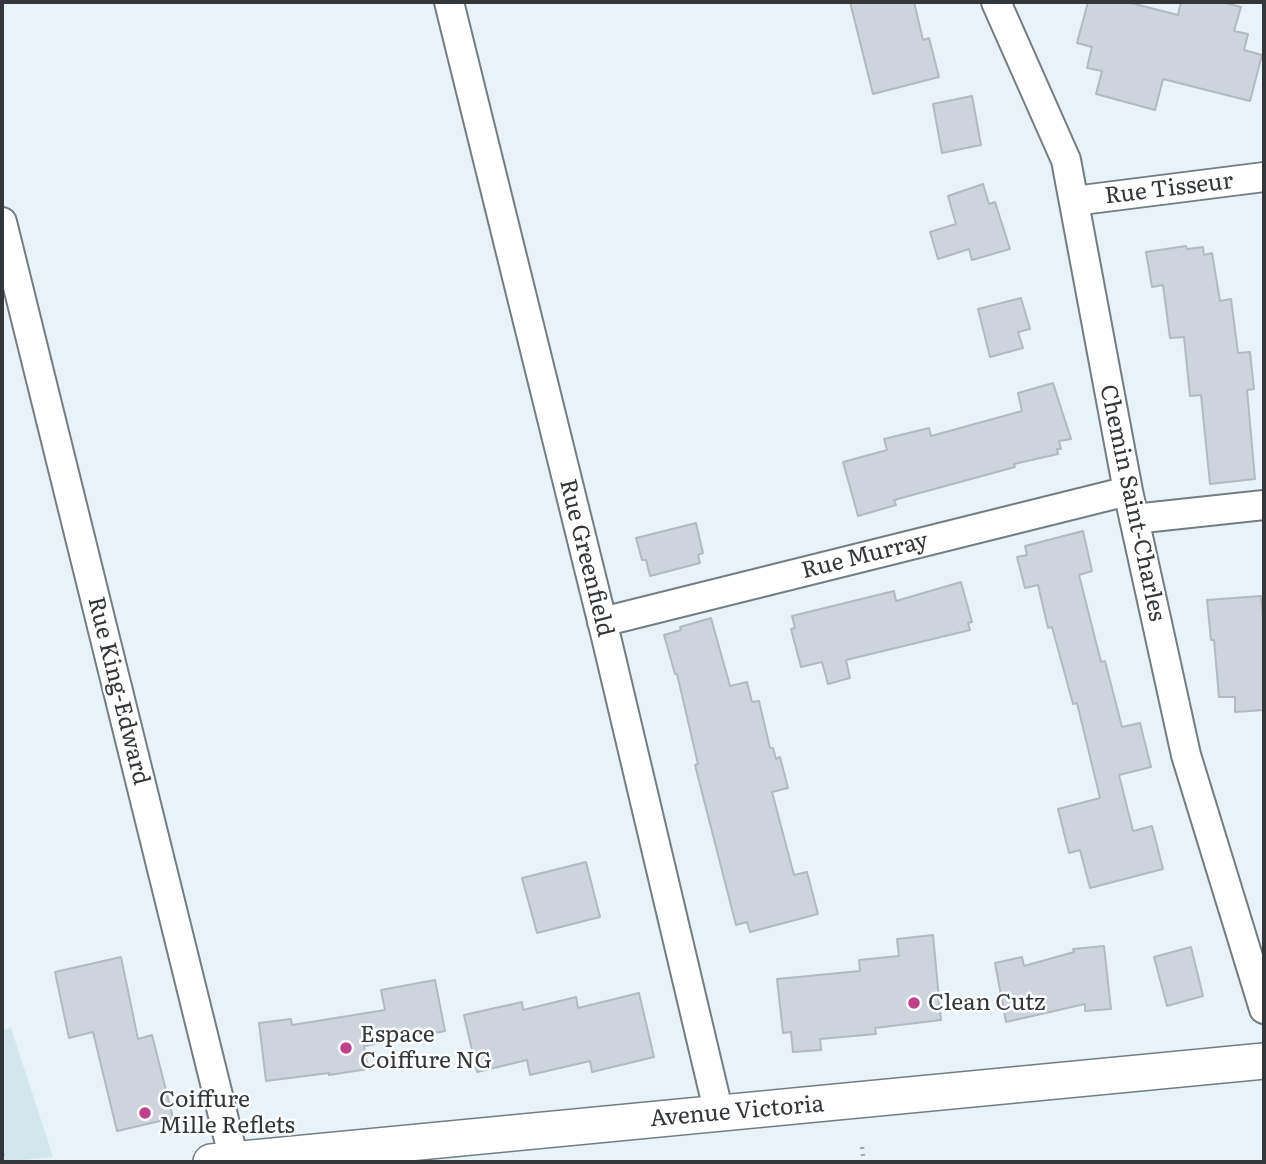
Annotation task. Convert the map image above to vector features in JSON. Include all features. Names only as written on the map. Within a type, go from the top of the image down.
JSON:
[{"type":"street","name":"Rue Greenfield","points":[[449,2],[602,622],[719,1114]]},
{"type":"street","name":"Chemin Saint-Charles","points":[[996,2],[1066,160],[1128,491],[1186,755],[1264,1009]]},
{"type":"street","name":"Rue Tisseur","points":[[1074,201],[1264,177]]},
{"type":"street","name":"Rue King-Edward","points":[[2,222],[223,1161]]},
{"type":"street","name":"Rue Murray","points":[[602,622],[1128,491]]},
{"type":"street","points":[[1134,519],[1264,505]]},
{"type":"street","name":"Avenue Victoria","points":[[223,1161],[335,1157],[719,1114],[1264,1061]]},
{"type":"path","points":[[862,1147],[864,1162]]},
{"type":"path","points":[[2,1154],[4,1162]]},
{"type":"shaded area","points":[[11,1028],[53,1157],[2,1162],[2,1030]]},
{"type":"building","points":[[850,2],[914,2],[923,40],[929,38],[939,77],[873,94]]},
{"type":"building","points":[[1088,2],[1127,2],[1178,15],[1181,2],[1222,2],[1241,7],[1234,31],[1248,34],[1244,50],[1262,55],[1250,101],[1163,79],[1155,110],[1096,94],[1102,71],[1087,68],[1092,47],[1077,43]]},
{"type":"building","points":[[972,96],[981,145],[942,153],[933,104]]},
{"type":"building","points":[[983,184],[989,204],[995,202],[1010,249],[972,260],[969,249],[938,259],[930,232],[956,224],[948,196]]},
{"type":"building","points":[[1186,246],[1187,249],[1203,247],[1204,255],[1212,253],[1220,301],[1231,299],[1238,353],[1250,352],[1254,389],[1247,390],[1255,479],[1210,484],[1201,395],[1190,396],[1184,337],[1170,338],[1163,285],[1152,287],[1146,252]]},
{"type":"building","points":[[1021,298],[1030,329],[1018,332],[1023,348],[990,357],[978,309]]},
{"type":"building","points":[[1053,383],[1071,439],[1059,441],[1061,449],[1057,449],[1058,454],[1014,464],[1015,467],[894,500],[896,505],[858,516],[843,462],[887,450],[884,439],[929,428],[931,436],[1022,411],[1018,393]]},
{"type":"building","points":[[696,523],[703,553],[698,555],[700,563],[650,576],[636,538]]},
{"type":"building","points":[[1083,531],[1092,571],[1079,575],[1101,662],[1105,661],[1122,727],[1140,723],[1151,767],[1119,775],[1133,831],[1152,826],[1163,869],[1090,888],[1080,850],[1069,853],[1058,809],[1100,798],[1077,703],[1073,704],[1052,627],[1048,628],[1038,585],[1025,588],[1017,557],[1027,555],[1025,546]]},
{"type":"building","points":[[961,582],[972,622],[968,623],[970,630],[846,660],[850,678],[828,684],[822,662],[801,667],[791,629],[795,628],[792,616],[894,591],[896,601]]},
{"type":"building","points":[[1261,596],[1264,630],[1264,710],[1235,712],[1235,697],[1219,697],[1207,600]]},
{"type":"building","points":[[711,618],[730,686],[747,682],[752,702],[759,701],[770,748],[773,748],[776,759],[780,757],[788,788],[772,792],[794,875],[807,872],[818,914],[750,932],[747,922],[736,925],[695,765],[698,764],[677,674],[664,635]]},
{"type":"building","points":[[586,862],[600,917],[537,933],[522,878]]},
{"type":"building","points":[[933,935],[941,1020],[875,1028],[876,1034],[820,1039],[821,1050],[793,1052],[791,1032],[783,1033],[777,979],[860,971],[859,960],[899,956],[897,939]]},
{"type":"building","points":[[1104,946],[1111,1009],[1085,1011],[1085,1004],[1006,1022],[995,963],[1022,957],[1024,966],[1074,952],[1073,949]]},
{"type":"building","points":[[1191,947],[1203,996],[1167,1006],[1154,957]]},
{"type":"building","points":[[121,957],[138,1039],[152,1035],[173,1118],[117,1131],[93,1032],[69,1038],[55,972]]},
{"type":"building","points":[[435,980],[445,1031],[364,1046],[368,1069],[266,1081],[259,1023],[291,1019],[292,1025],[385,1010],[381,990]]},
{"type":"building","points":[[639,993],[654,1057],[592,1072],[590,1061],[530,1075],[527,1060],[477,1072],[464,1015],[522,1002],[523,1010],[576,997],[578,1008]]},
{"type":"place","name":"Clean Cutz","points":[[914,1003]]},
{"type":"place","name":"Espace Coiffure NG","points":[[346,1048]]},
{"type":"place","name":"Coiffure Mille Reflets","points":[[145,1113]]}]
